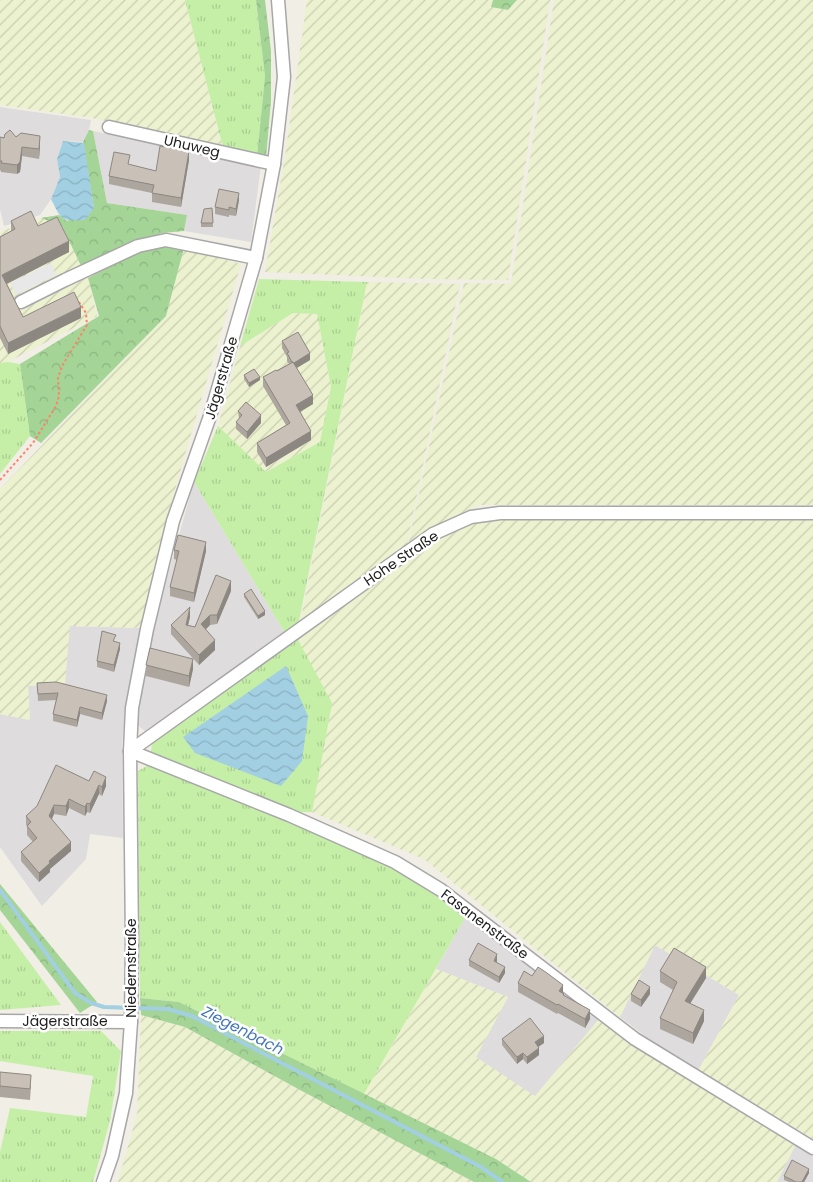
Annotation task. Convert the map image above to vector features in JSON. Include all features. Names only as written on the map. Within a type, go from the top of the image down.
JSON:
[{"type":"street","name":"Jägerstraße","points":[[130,751],[132,708],[148,628],[173,521],[210,416],[256,258],[274,164],[284,76],[278,0]]},
{"type":"street","name":"Uhuweg","points":[[109,126],[274,164]]},
{"type":"street","points":[[21,302],[138,246],[166,240],[256,258]]},
{"type":"street","name":"Hohe Straße","points":[[130,751],[433,534],[471,517],[500,514],[813,513]]},
{"type":"street","name":"Niedernstraße","points":[[103,1182],[112,1156],[126,1093],[131,1019],[130,751]]},
{"type":"street","name":"Fasanenstraße","points":[[130,751],[289,814],[395,862],[441,890],[635,1039],[813,1148]]},
{"type":"street","name":"Jägerstraße","points":[[0,1021],[131,1019]]},
{"type":"path","points":[[0,480],[33,444],[56,406],[59,396],[58,378],[62,366],[87,325],[86,313],[75,296]]},
{"type":"shaded area","points":[[0,107],[91,120],[89,130],[83,142],[63,141],[57,159],[60,177],[51,199],[40,215],[4,226],[0,209]]},
{"type":"shaded area","points":[[93,131],[261,165],[251,242],[184,231],[187,215],[107,203]]},
{"type":"shaded area","points":[[51,263],[56,275],[16,295],[10,283]]},
{"type":"shaded area","points":[[194,482],[285,633],[145,731],[136,724],[137,701],[154,623]]},
{"type":"shaded area","points":[[69,626],[142,628],[125,713],[122,745],[123,838],[90,834],[86,859],[42,906],[0,847],[0,714],[30,720],[28,686],[65,683]]},
{"type":"shaded area","points":[[466,916],[599,1019],[535,1097],[476,1057],[508,997],[436,969]]},
{"type":"shaded area","points":[[655,945],[739,995],[698,1071],[649,1039],[620,1017]]},
{"type":"shaded area","points":[[795,1146],[813,1156],[813,1182],[777,1182]]},
{"type":"green space","points":[[0,0],[185,0],[223,147],[92,118],[0,105]]},
{"type":"green space","points":[[185,0],[256,0],[265,76],[257,156],[223,147]]},
{"type":"green space","points":[[256,0],[265,0],[271,51],[271,101],[266,158],[257,156],[265,76]]},
{"type":"green space","points":[[307,0],[493,0],[491,7],[508,10],[518,0],[550,0],[508,280],[426,279],[265,272],[285,156]]},
{"type":"green space","points":[[493,0],[517,0],[508,10],[491,7]]},
{"type":"green space","points":[[554,0],[813,0],[813,505],[479,505],[408,545],[464,283],[511,284]]},
{"type":"green space","points":[[89,130],[93,131],[107,203],[187,215],[184,231],[162,233],[132,244],[82,268],[62,226],[41,218],[59,215],[67,221],[94,208],[83,142]]},
{"type":"green space","points":[[41,218],[62,226],[88,278],[97,316],[8,362],[0,363],[0,233]]},
{"type":"green space","points":[[160,246],[184,248],[166,316],[41,443],[30,436],[20,364],[99,316],[88,278],[130,256]]},
{"type":"green space","points":[[184,248],[241,264],[165,525],[142,628],[70,626],[65,683],[28,686],[30,720],[0,714],[0,489],[166,316]]},
{"type":"green space","points":[[259,279],[367,282],[299,621],[285,633],[194,482],[218,426],[266,472],[320,442],[331,387],[317,314],[293,313],[240,346]]},
{"type":"green space","points":[[367,282],[460,284],[406,549],[300,623]]},
{"type":"green space","points":[[293,313],[317,314],[331,387],[320,442],[266,472],[218,426],[240,346]]},
{"type":"green space","points":[[0,363],[20,364],[30,436],[0,474]]},
{"type":"green space","points":[[813,515],[813,1139],[698,1071],[739,995],[655,945],[620,1017],[424,859],[312,812],[331,703],[296,636],[443,533],[474,519]]},
{"type":"green space","points":[[296,636],[332,703],[312,812],[300,812],[151,752],[152,741]]},
{"type":"green space","points":[[150,764],[393,867],[466,916],[364,1094],[179,1002],[140,998],[138,771]]},
{"type":"green space","points":[[0,884],[97,1002],[80,1013],[0,910]]},
{"type":"green space","points":[[0,922],[61,1005],[0,1010]]},
{"type":"green space","points":[[436,969],[508,997],[476,1057],[535,1096],[599,1019],[633,1043],[795,1146],[777,1182],[531,1182],[496,1159],[364,1094]]},
{"type":"green space","points":[[140,998],[179,1002],[496,1159],[531,1182],[474,1182],[185,1027],[141,1015]]},
{"type":"green space","points":[[141,1015],[185,1027],[474,1182],[118,1182],[137,1114]]},
{"type":"green space","points":[[0,1031],[101,1031],[121,1051],[110,1121],[93,1182],[0,1182],[0,1152],[10,1108],[86,1117],[93,1076],[0,1061]]},
{"type":"water","points":[[63,141],[84,143],[94,208],[85,220],[67,220],[63,218],[51,199],[60,177],[57,159]]},
{"type":"water","points":[[286,666],[308,716],[302,761],[281,786],[195,753],[183,737]]},
{"type":"building","points":[[10,130],[16,137],[21,133],[40,136],[39,149],[22,147],[20,162],[17,165],[1,163],[2,161],[0,161],[0,137],[4,138],[5,134]]},
{"type":"building","points":[[160,146],[189,151],[181,198],[152,193],[154,185],[109,176],[114,152],[130,155],[128,164],[156,171]]},
{"type":"building","points":[[219,189],[239,193],[236,209],[229,207],[229,210],[215,207]]},
{"type":"building","points":[[212,208],[213,223],[201,223],[204,209]]},
{"type":"building","points":[[31,211],[38,226],[57,217],[69,241],[2,275],[23,317],[74,292],[81,307],[8,343],[0,326],[0,237],[15,229],[11,221]]},
{"type":"building","points":[[298,332],[310,353],[294,363],[282,341]]},
{"type":"building","points":[[293,362],[313,395],[296,405],[311,431],[266,458],[257,443],[290,423],[263,377]]},
{"type":"building","points":[[254,369],[260,377],[249,383],[244,375]]},
{"type":"building","points":[[246,402],[261,415],[247,432],[236,422],[242,415],[238,411]]},
{"type":"building","points":[[178,535],[206,542],[194,593],[170,587],[179,551],[174,550]]},
{"type":"building","points":[[216,575],[231,581],[217,615],[210,615],[201,624],[215,640],[199,655],[171,625],[190,607],[186,625],[195,627]]},
{"type":"building","points":[[251,589],[265,611],[258,616],[244,594]]},
{"type":"building","points":[[102,631],[116,635],[113,641],[120,643],[114,665],[97,661]]},
{"type":"building","points":[[150,648],[193,659],[189,676],[146,665]]},
{"type":"building","points":[[56,682],[107,695],[102,713],[80,707],[77,720],[53,714],[58,693],[38,694],[37,683]]},
{"type":"building","points":[[56,765],[89,781],[94,771],[106,777],[102,787],[99,785],[90,804],[87,803],[85,807],[69,799],[66,806],[54,805],[49,816],[71,842],[49,861],[50,863],[39,873],[21,852],[37,838],[27,826],[31,822],[26,816],[37,806]]},
{"type":"building","points":[[478,943],[497,954],[494,961],[505,967],[499,977],[469,960]]},
{"type":"building","points":[[674,948],[706,967],[685,1001],[704,1010],[693,1033],[660,1018],[677,982],[660,971]]},
{"type":"building","points":[[538,967],[563,985],[559,991],[563,995],[590,1010],[585,1019],[518,983],[524,971],[532,976]]},
{"type":"building","points":[[639,980],[650,987],[641,1000],[631,994]]},
{"type":"building","points":[[530,1018],[544,1036],[535,1042],[539,1048],[527,1057],[523,1053],[517,1057],[502,1039]]},
{"type":"building","points":[[0,1072],[31,1075],[30,1089],[0,1086]]},
{"type":"building","points":[[792,1160],[809,1169],[802,1182],[796,1182],[784,1176]]},
{"type":"waterway","name":"Ziegenbach","points":[[0,890],[75,993],[91,1003],[104,1007],[168,1009],[192,1016],[481,1167],[502,1182]]}]
